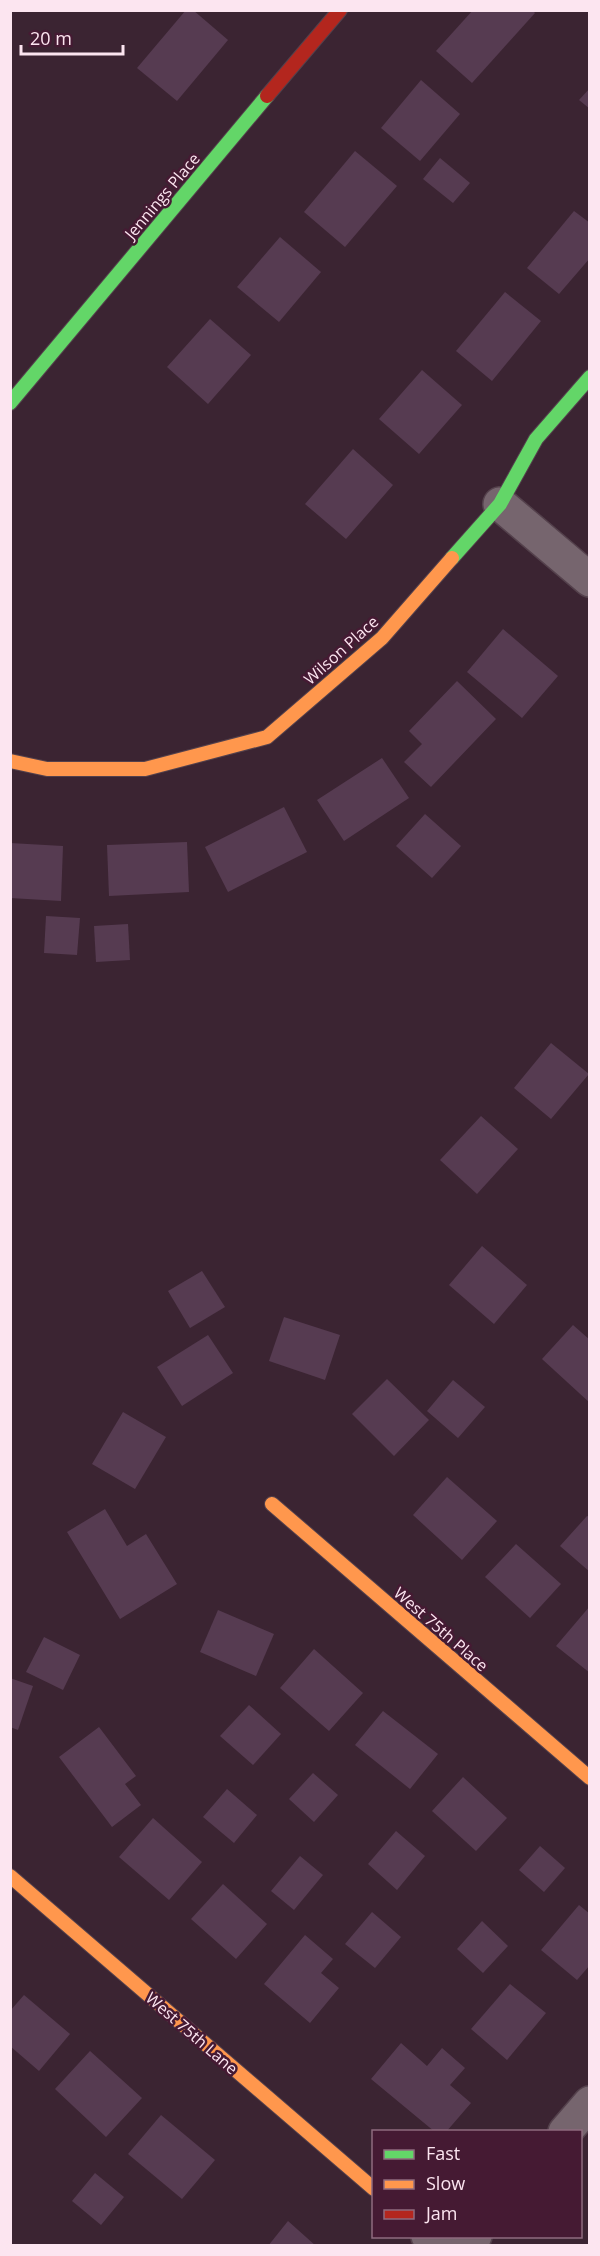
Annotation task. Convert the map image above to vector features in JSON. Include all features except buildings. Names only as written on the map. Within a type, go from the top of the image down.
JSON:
[{"type":"street","name":"Jennings Place","points":[[10,403],[340,10]]},
{"type":"street","name":"Wilson Place","points":[[10,761],[47,769],[145,769],[267,737],[382,638],[500,504],[536,439],[590,376]]},
{"type":"street","points":[[500,504],[590,580]]},
{"type":"street","name":"West 75th Place","points":[[272,1504],[590,1778]]},
{"type":"street","name":"West 75th Lane","points":[[10,1876],[372,2187]]},
{"type":"street","points":[[567,2130],[590,2103]]},
{"type":"traffic: fast","points":[[10,403],[267,96]]},
{"type":"traffic: fast","points":[[452,558],[500,504],[536,439],[590,377]]},
{"type":"traffic: slow","points":[[10,761],[47,769],[145,769],[267,737],[382,638],[452,558]]},
{"type":"traffic: slow","points":[[272,1504],[590,1778]]},
{"type":"traffic: slow","points":[[10,1876],[372,2187]]},
{"type":"traffic: jam","points":[[267,96],[340,10]]}]
